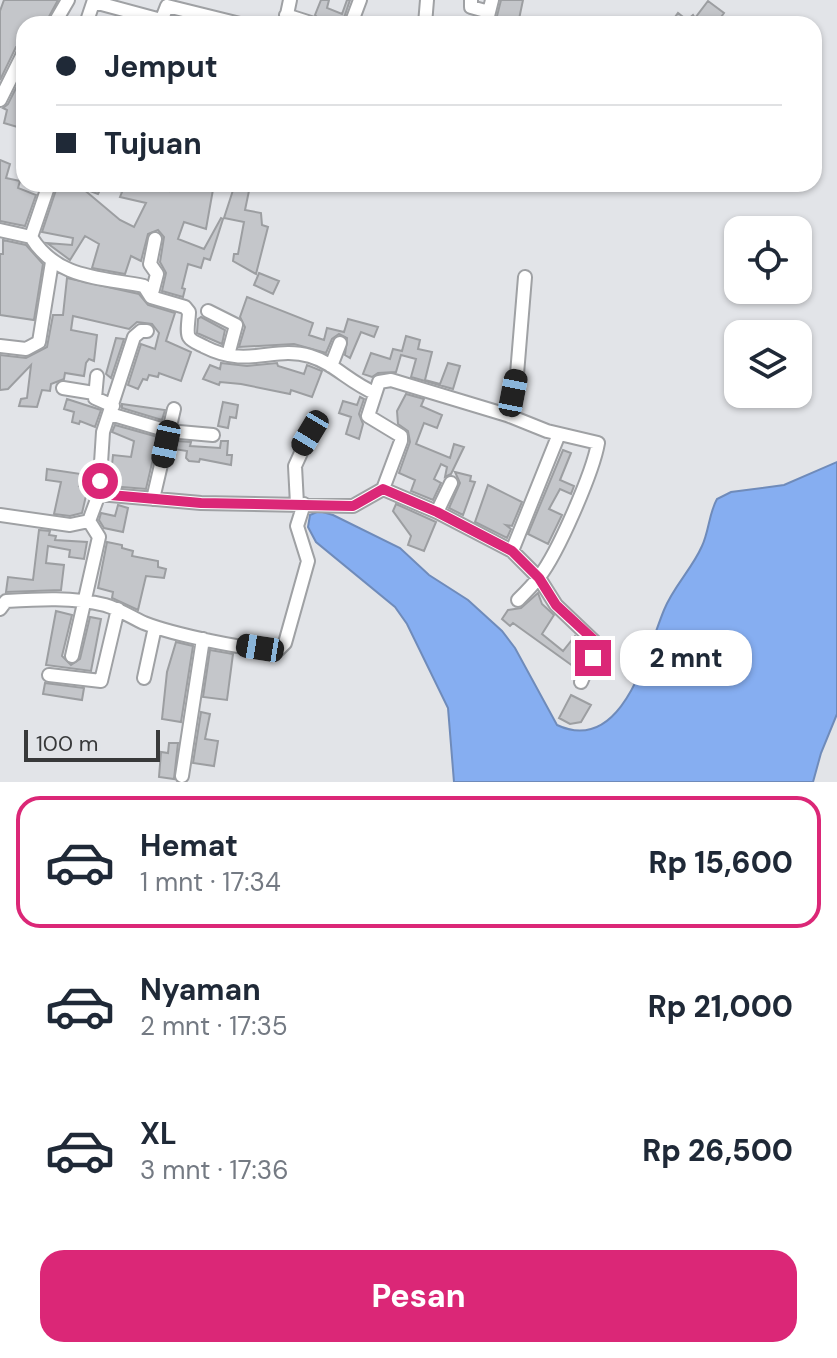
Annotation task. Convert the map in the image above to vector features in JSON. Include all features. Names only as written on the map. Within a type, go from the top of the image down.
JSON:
[{"type":"street","points":[[471,0],[471,7],[489,12]]},
{"type":"street","points":[[94,1],[141,16]]},
{"type":"street","points":[[163,16],[167,6],[194,16]]},
{"type":"street","points":[[177,16],[179,9]]},
{"type":"street","points":[[0,100],[16,68]]},
{"type":"street","points":[[31,237],[46,192]]},
{"type":"street","points":[[0,230],[31,237],[52,262],[66,271],[144,286],[151,297],[185,307],[189,312],[188,334],[191,340],[245,359],[301,353],[331,366],[354,385],[375,393]]},
{"type":"street","points":[[151,297],[157,274],[150,264],[155,239]]},
{"type":"street","points":[[0,346],[26,349],[39,342],[52,262]]},
{"type":"street","points":[[507,415],[517,374],[525,277]]},
{"type":"street","points":[[208,311],[236,325],[228,355]]},
{"type":"street","points":[[89,521],[99,494],[101,448],[134,337],[141,331],[147,331]]},
{"type":"street","points":[[331,366],[340,343]]},
{"type":"street","points":[[97,376],[94,393],[112,410],[168,431],[213,435]]},
{"type":"street","points":[[99,494],[153,499],[353,506],[383,489],[402,438],[368,416],[379,382],[391,380],[559,434],[596,440],[598,447],[592,469],[551,558],[539,578],[518,600]]},
{"type":"street","points":[[63,388],[94,393]]},
{"type":"street","points":[[153,499],[174,409]]},
{"type":"street","points":[[0,588],[3,605],[42,599],[82,601],[118,609],[155,627],[203,639],[272,650],[282,647],[308,561],[297,526],[300,504],[295,466],[310,433]]},
{"type":"street","points":[[512,551],[559,434]]},
{"type":"street","points":[[437,512],[451,483]]},
{"type":"street","points":[[383,489],[437,512],[512,551],[539,578],[556,605],[597,644],[581,682]]},
{"type":"street","points":[[0,515],[70,525],[89,521]]},
{"type":"street","points":[[72,656],[82,601],[99,537],[89,521]]},
{"type":"street","points":[[49,675],[101,681],[118,609]]},
{"type":"street","points":[[144,678],[155,627]]},
{"type":"street","points":[[182,776],[203,639]]},
{"type":"water","points":[[837,462],[837,714],[813,782],[454,782],[448,708],[407,624],[395,607],[316,542],[308,527],[310,515],[319,511],[400,548],[429,575],[468,600],[502,631],[515,648],[557,725],[580,731],[599,726],[615,713],[629,694],[668,602],[702,546],[717,499],[731,492],[784,485]]},
{"type":"building","points":[[4,0],[58,0],[49,16],[16,16],[16,47],[0,80],[0,11]]},
{"type":"building","points":[[321,0],[329,0],[327,8],[342,14],[347,0],[350,0],[345,16],[315,15]]},
{"type":"building","points":[[501,0],[523,0],[520,16],[497,16]]},
{"type":"building","points":[[708,1],[724,13],[722,16],[697,16]]},
{"type":"building","points":[[16,88],[16,127],[4,123],[7,110],[3,108]]},
{"type":"building","points":[[0,160],[10,164],[6,178],[16,180],[16,192],[36,195],[25,226],[0,221]]},
{"type":"building","points":[[55,192],[87,192],[120,220],[134,227],[146,203],[120,197],[122,192],[213,192],[206,229],[184,222],[178,239],[204,249],[223,219],[210,260],[204,258],[201,268],[188,264],[183,297],[162,291],[166,273],[160,262],[164,237],[158,230],[148,234],[141,261],[131,256],[125,274],[92,268],[99,244],[85,236],[70,260],[47,243],[72,245],[73,238],[42,232]]},
{"type":"building","points":[[232,192],[249,192],[245,210],[261,213],[262,225],[268,227],[256,274],[233,261],[234,254],[238,254],[244,222],[224,218]]},
{"type":"building","points":[[3,240],[26,245],[43,264],[34,320],[0,315],[0,254],[3,254]]},
{"type":"building","points":[[259,273],[279,281],[273,294],[254,285]]},
{"type":"building","points":[[67,278],[139,294],[148,305],[175,313],[166,341],[191,352],[181,381],[159,373],[158,377],[149,375],[147,380],[143,379],[138,389],[128,385],[141,344],[155,349],[159,333],[152,324],[137,322],[129,329],[73,316],[71,330],[97,335],[94,361],[89,359],[86,363],[84,376],[65,373],[64,379],[51,384],[50,391],[42,390],[37,407],[19,406],[21,399],[27,398],[31,365],[8,389],[0,390],[0,355],[26,358],[47,347],[53,315],[63,315]]},
{"type":"building","points":[[247,297],[313,323],[309,335],[324,340],[327,328],[344,332],[348,319],[378,327],[374,337],[361,332],[350,358],[345,355],[347,338],[339,334],[332,339],[326,353],[294,344],[239,347],[245,327],[240,317]]},
{"type":"building","points":[[201,317],[225,330],[222,344],[197,333],[198,319]]},
{"type":"building","points":[[406,336],[420,340],[418,349],[432,352],[425,380],[440,384],[448,363],[460,366],[453,389],[411,377],[416,359],[401,355],[396,372],[378,373],[372,377],[363,374],[371,353],[390,359],[393,349],[402,351]]},
{"type":"building","points":[[116,338],[124,339],[111,378],[106,374]]},
{"type":"building","points":[[221,363],[247,366],[277,363],[278,366],[304,374],[307,365],[322,371],[312,397],[291,390],[290,394],[241,384],[220,382],[219,385],[203,379],[210,365],[220,369]]},
{"type":"building","points":[[406,394],[424,399],[421,406],[442,415],[437,428],[424,423],[416,444],[450,458],[454,444],[464,447],[451,474],[445,477],[447,467],[441,464],[434,479],[441,483],[433,500],[411,491],[415,480],[399,473],[410,442],[408,431],[398,424],[397,411]]},
{"type":"building","points":[[360,397],[364,399],[359,414],[363,424],[359,439],[346,434],[351,417],[339,413],[343,401],[357,405]]},
{"type":"building","points":[[67,399],[101,410],[95,427],[80,421],[79,424],[72,422],[74,412],[64,409]]},
{"type":"building","points":[[223,402],[238,405],[236,418],[230,417],[228,428],[218,426]]},
{"type":"building","points":[[122,404],[165,410],[162,420],[122,408]]},
{"type":"building","points":[[115,425],[158,437],[146,489],[110,486],[113,455],[131,457],[134,441],[112,432]]},
{"type":"building","points":[[176,441],[191,442],[190,446],[220,448],[221,441],[228,441],[227,455],[232,455],[231,465],[200,459],[199,462],[189,461],[187,451],[174,449]]},
{"type":"building","points":[[563,450],[571,453],[560,480],[574,486],[571,494],[560,489],[549,509],[562,515],[548,544],[528,534]]},
{"type":"building","points":[[47,469],[81,474],[79,486],[88,487],[82,513],[70,516],[54,514],[61,482],[46,480]]},
{"type":"building","points":[[455,472],[471,476],[470,481],[475,482],[463,515],[449,508],[460,483]]},
{"type":"building","points":[[488,485],[522,502],[512,526],[506,525],[511,529],[507,538],[475,522]]},
{"type":"building","points":[[396,504],[436,522],[424,551],[408,545],[411,536],[393,511]]},
{"type":"building","points":[[118,505],[128,508],[123,532],[104,528],[99,520],[101,513],[115,516]]},
{"type":"building","points":[[39,530],[50,531],[49,535],[56,536],[55,540],[87,542],[84,559],[69,557],[70,550],[48,546],[46,563],[64,565],[61,590],[6,592],[8,577],[33,580]]},
{"type":"building","points":[[107,542],[133,551],[132,556],[158,561],[158,567],[166,569],[164,578],[146,576],[138,610],[112,598],[113,592],[98,588]]},
{"type":"building","points":[[538,593],[542,604],[554,615],[542,634],[563,651],[575,636],[586,648],[577,669],[513,623],[510,626],[502,619],[508,610],[521,608]]},
{"type":"building","points":[[56,611],[72,615],[62,656],[71,665],[80,659],[90,617],[101,619],[91,671],[46,665]]},
{"type":"building","points":[[176,642],[193,646],[181,722],[162,719],[167,672]]},
{"type":"building","points":[[210,650],[233,654],[227,700],[203,697]]},
{"type":"building","points":[[45,683],[84,688],[82,700],[43,694]]},
{"type":"building","points":[[571,695],[591,705],[581,722],[570,724],[559,718]]},
{"type":"building","points":[[201,712],[210,714],[205,739],[218,741],[214,766],[193,763]]},
{"type":"building","points":[[169,743],[178,743],[174,779],[159,777],[161,752],[168,753]]},
{"type":"route","points":[[100,481],[99,494],[201,503],[326,503],[353,506],[383,489],[437,512],[512,551],[539,578],[556,605],[595,641],[597,647],[593,658]]}]
